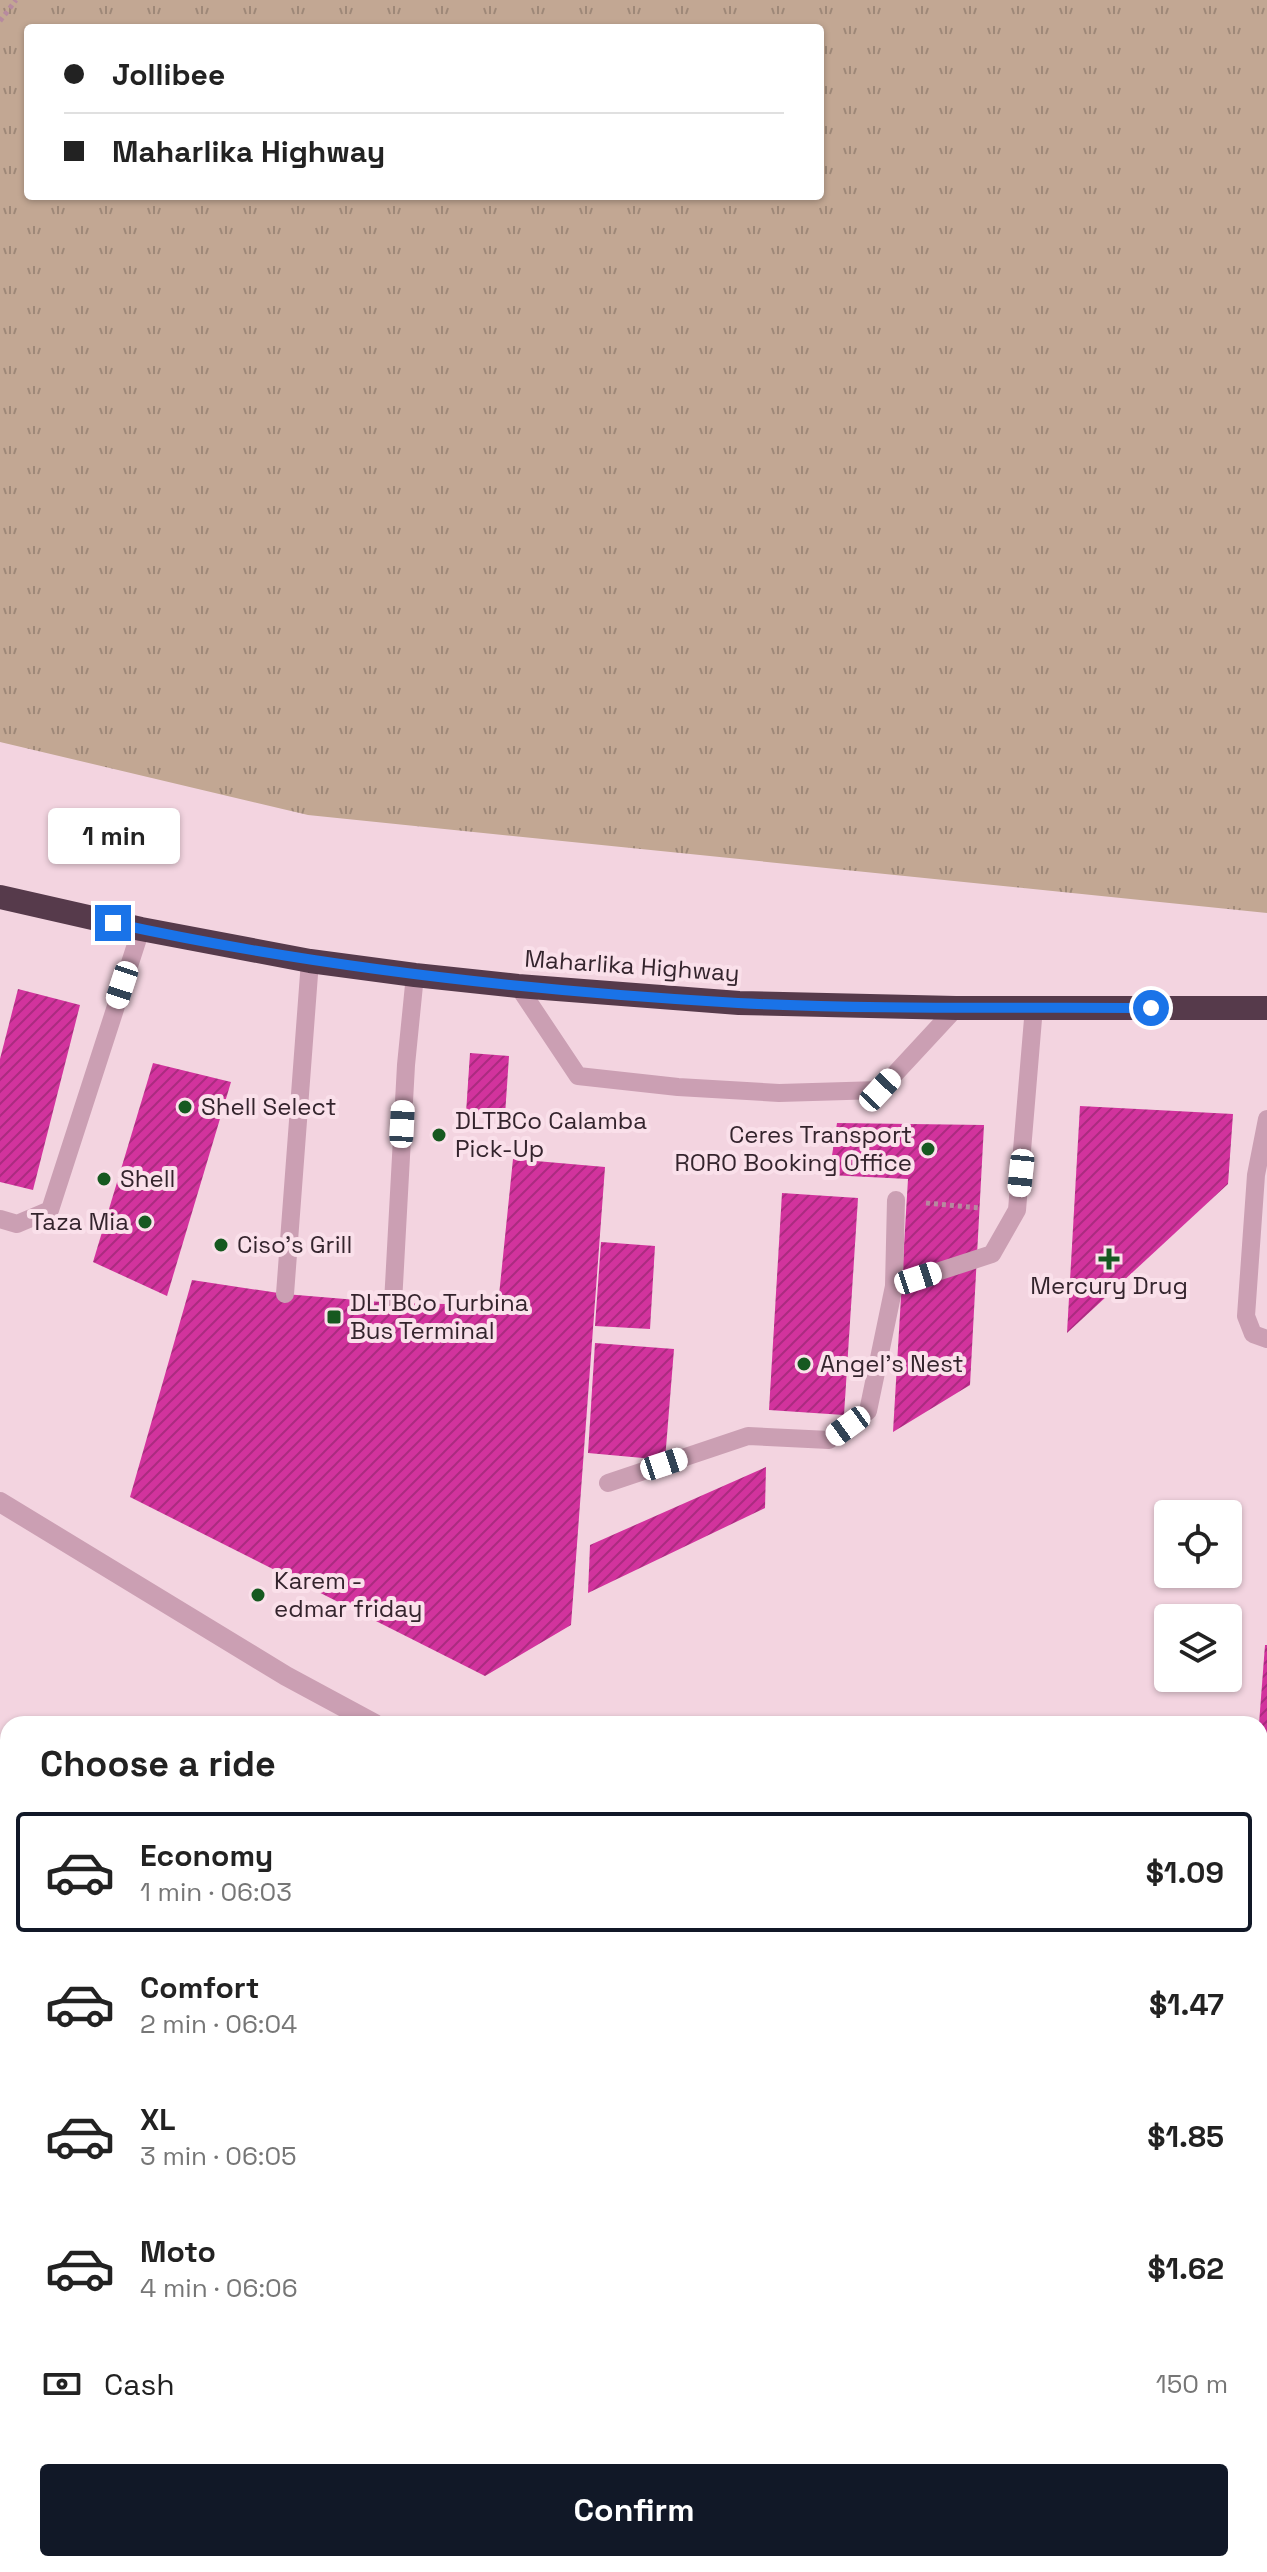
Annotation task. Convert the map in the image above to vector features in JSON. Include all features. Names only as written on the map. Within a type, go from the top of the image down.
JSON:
[{"type":"highway","name":"Maharlika Highway","points":[[0,897],[141,929],[310,961],[518,986],[739,1003],[956,1008],[1267,1008]]},
{"type":"street","points":[[0,1502],[286,1676],[360,1716]]},
{"type":"lane","points":[[0,1219],[17,1224],[50,1210],[141,929]]},
{"type":"lane","points":[[285,1294],[310,961]]},
{"type":"lane","points":[[393,1303],[406,1065],[415,975]]},
{"type":"lane","points":[[518,986],[578,1076],[678,1087],[779,1093],[880,1090],[956,1008]]},
{"type":"lane","points":[[894,1286],[992,1254],[1017,1210],[1034,1007]]},
{"type":"lane","points":[[1267,1119],[1256,1175],[1246,1316],[1253,1334],[1267,1339]]},
{"type":"lane","points":[[608,1483],[748,1436],[829,1440],[868,1411],[894,1286],[896,1200]]},
{"type":"path","points":[[0,21],[16,0]]},
{"type":"path","points":[[896,1200],[1017,1210]]},
{"type":"green space","points":[[0,0],[1267,0],[1267,913],[308,815],[0,742]]},
{"type":"building","points":[[18,989],[80,1005],[33,1190],[0,1182],[0,1059]]},
{"type":"building","points":[[470,1053],[509,1056],[505,1115],[466,1113]]},
{"type":"building","points":[[153,1063],[231,1082],[167,1296],[93,1262]]},
{"type":"building","name":"Mercury Drug","points":[[1080,1106],[1233,1114],[1228,1184],[1067,1333]]},
{"type":"building","points":[[837,1123],[984,1125],[970,1385],[893,1432],[908,1179],[829,1175]]},
{"type":"building","points":[[513,1159],[605,1167],[571,1625],[485,1676],[130,1497],[192,1280],[285,1294],[393,1303],[498,1305]]},
{"type":"building","points":[[782,1193],[858,1198],[844,1415],[769,1410]]},
{"type":"building","points":[[601,1242],[655,1246],[650,1329],[595,1326]]},
{"type":"building","points":[[595,1343],[674,1349],[665,1460],[588,1453]]},
{"type":"building","points":[[766,1467],[765,1508],[588,1593],[590,1545]]},
{"type":"building","points":[[1265,1645],[1267,1645],[1267,1716],[1260,1716]]},
{"type":"place","name":"Shell Select","points":[[185,1107]]},
{"type":"place","name":"DLTBCo Calamba Pick-Up","points":[[439,1135]]},
{"type":"place","name":"Ceres Transport RORO Booking Office","points":[[928,1149]]},
{"type":"place","name":"Shell","points":[[104,1179]]},
{"type":"place","name":"Taza Mia","points":[[145,1222]]},
{"type":"place","name":"Ciso's Grill","points":[[221,1245]]},
{"type":"place","name":"Mercury Drug","points":[[1109,1259]]},
{"type":"place","name":"DLTBCo Turbina Bus Terminal","points":[[334,1317]]},
{"type":"place","name":"Angel's Nest","points":[[804,1364]]},
{"type":"place","name":"Karem - edmar friday","points":[[258,1595]]},
{"type":"route","points":[[113,923],[310,961],[518,986],[739,1003],[1151,1008]]}]
